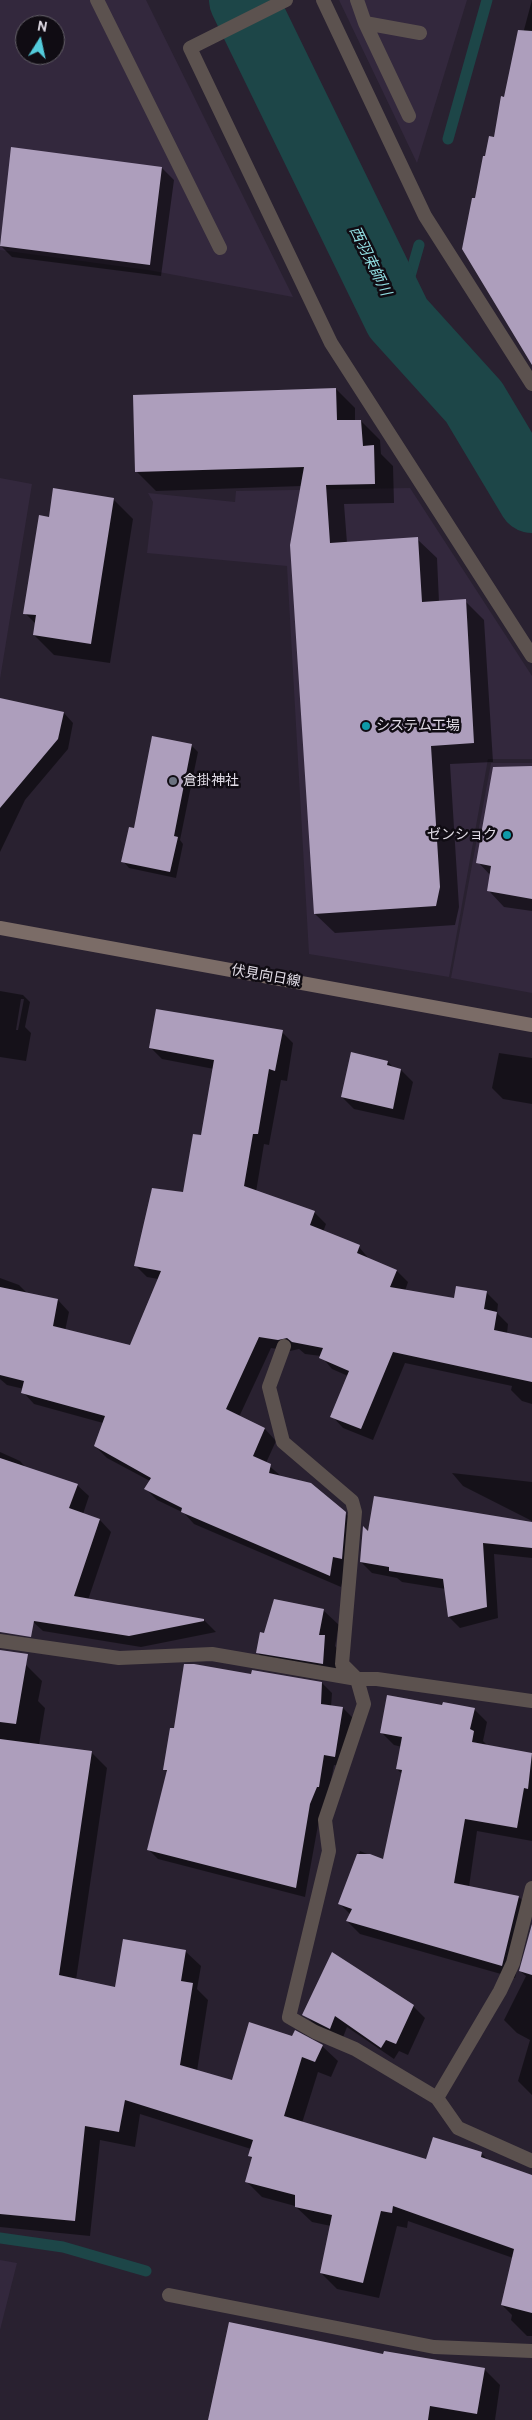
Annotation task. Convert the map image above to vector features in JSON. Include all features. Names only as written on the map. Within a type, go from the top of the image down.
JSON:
[{"type":"main road","name":"伏見向日線","points":[[0,928],[532,1025]]},
{"type":"street","points":[[97,0],[220,248]]},
{"type":"street","points":[[286,0],[190,48],[331,343],[532,656]]},
{"type":"street","points":[[323,0],[425,216],[532,384]]},
{"type":"street","points":[[357,0],[365,22],[409,116]]},
{"type":"street","points":[[365,22],[420,33]]},
{"type":"street","points":[[284,1346],[269,1387],[283,1442],[352,1502],[355,1512],[342,1664],[357,1679],[364,1704],[325,1820],[329,1851],[289,2017],[315,2032],[355,2049],[437,2098],[458,2128],[532,2161]]},
{"type":"street","points":[[0,1641],[119,1658],[212,1654],[357,1679],[377,1679],[532,1701]]},
{"type":"street","points":[[437,2098],[500,1991],[513,1963],[532,1888]]},
{"type":"street","points":[[169,2295],[434,2347],[532,2351]]},
{"type":"shaded area","points":[[0,0],[146,0],[293,297],[148,270],[0,250]]},
{"type":"shaded area","points":[[339,0],[467,0],[417,163]]},
{"type":"shaded area","points":[[452,367],[495,394],[532,453],[532,514],[505,461],[468,405],[429,376]]},
{"type":"shaded area","points":[[0,478],[32,484],[0,679]]},
{"type":"shaded area","points":[[410,488],[532,676],[532,759],[488,759],[449,977],[309,954],[287,566],[147,553],[153,502],[148,493],[235,502],[236,491]]},
{"type":"shaded area","points":[[491,763],[532,763],[532,993],[451,978]]},
{"type":"shaded area","points":[[0,2260],[17,2263],[0,2330]]},
{"type":"building","points":[[518,30],[532,31],[532,365],[462,249],[483,156],[485,156],[489,136],[494,137],[501,96],[504,97]]},
{"type":"building","points":[[11,147],[162,167],[150,265],[0,246]]},
{"type":"building","name":"システム工場","points":[[336,388],[337,420],[361,420],[363,446],[374,445],[375,484],[326,485],[330,543],[418,537],[422,602],[466,599],[474,743],[431,746],[440,887],[436,906],[314,914],[290,545],[304,467],[135,472],[133,395]]},
{"type":"building","points":[[53,488],[114,498],[91,644],[33,635],[36,615],[23,614],[39,515],[49,517]]},
{"type":"building","points":[[0,698],[64,712],[58,739],[0,808]]},
{"type":"building","points":[[152,736],[192,744],[174,836],[178,837],[170,872],[121,862],[129,827],[134,828]]},
{"type":"building","name":"ゼンショク","points":[[532,766],[532,899],[487,891],[491,866],[476,863],[493,767]]},
{"type":"building","points":[[156,1009],[283,1030],[275,1071],[269,1069],[258,1134],[253,1134],[244,1186],[315,1211],[310,1225],[360,1245],[357,1253],[397,1270],[390,1287],[454,1298],[456,1286],[487,1291],[484,1309],[497,1312],[494,1330],[532,1338],[532,1382],[393,1352],[361,1429],[330,1417],[349,1371],[319,1358],[323,1348],[292,1342],[287,1338],[278,1340],[259,1337],[226,1409],[265,1428],[253,1456],[271,1464],[269,1473],[311,1483],[346,1512],[342,1559],[333,1557],[330,1576],[181,1512],[182,1508],[144,1489],[151,1478],[94,1446],[105,1416],[21,1393],[24,1381],[0,1375],[0,1287],[58,1299],[53,1326],[130,1345],[161,1271],[134,1266],[152,1188],[183,1192],[193,1134],[201,1135],[214,1060],[149,1048]]},
{"type":"building","points":[[351,1052],[388,1061],[387,1065],[401,1069],[393,1109],[341,1097]]},
{"type":"building","points":[[0,1458],[78,1484],[69,1508],[100,1519],[74,1596],[204,1619],[204,1621],[129,1636],[34,1621],[31,1637],[0,1632]]},
{"type":"building","points":[[374,1496],[532,1522],[532,1548],[483,1543],[487,1607],[448,1617],[443,1579],[389,1571],[389,1567],[360,1562],[363,1526],[368,1531]]},
{"type":"building","points":[[274,1599],[324,1609],[319,1635],[325,1635],[323,1664],[256,1653],[260,1632],[264,1633]]},
{"type":"building","points":[[0,1650],[28,1654],[16,1724],[0,1722]]},
{"type":"building","points":[[184,1664],[251,1674],[252,1670],[322,1682],[321,1704],[343,1707],[335,1757],[324,1755],[319,1787],[317,1787],[310,1804],[296,1888],[147,1850],[167,1770],[163,1770],[170,1728],[174,1728]]},
{"type":"building","points":[[387,1695],[442,1705],[443,1702],[475,1708],[470,1729],[474,1731],[472,1742],[532,1753],[528,1789],[524,1788],[517,1828],[465,1819],[454,1883],[519,1896],[502,1966],[346,1921],[352,1909],[338,1904],[357,1854],[370,1854],[383,1859],[402,1770],[396,1769],[402,1737],[380,1733]]},
{"type":"building","points":[[0,1739],[92,1751],[59,1975],[115,1987],[123,1939],[186,1950],[181,1981],[193,1983],[180,2065],[232,2080],[249,2022],[292,2036],[295,2030],[323,2045],[315,2062],[302,2057],[284,2116],[426,2159],[433,2137],[482,2152],[481,2157],[532,2175],[532,2313],[501,2305],[514,2249],[393,2206],[392,2213],[381,2211],[363,2283],[320,2273],[332,2215],[295,2207],[295,2195],[245,2182],[252,2157],[248,2156],[253,2140],[125,2100],[119,2132],[85,2126],[75,2221],[0,2214]]},
{"type":"building","points":[[532,1924],[532,1975],[519,1971]]},
{"type":"building","points":[[332,1952],[414,2005],[396,2044],[386,2040],[381,2048],[335,2016],[330,2029],[302,2015]]},
{"type":"building","points":[[229,2322],[383,2354],[384,2351],[485,2368],[477,2414],[430,2406],[428,2420],[208,2420]]},
{"type":"waterway","name":"西羽束師川","points":[[243,0],[398,318],[474,402],[532,499]]},
{"type":"waterway","points":[[448,139],[487,0]]},
{"type":"waterway","points":[[398,318],[419,245]]},
{"type":"waterway","points":[[0,2238],[63,2247],[146,2271]]},
{"type":"place","name":"システム工場","points":[[366,726]]},
{"type":"place","name":"倉掛神社","points":[[173,781]]},
{"type":"place","name":"ゼンショク","points":[[507,835]]}]
